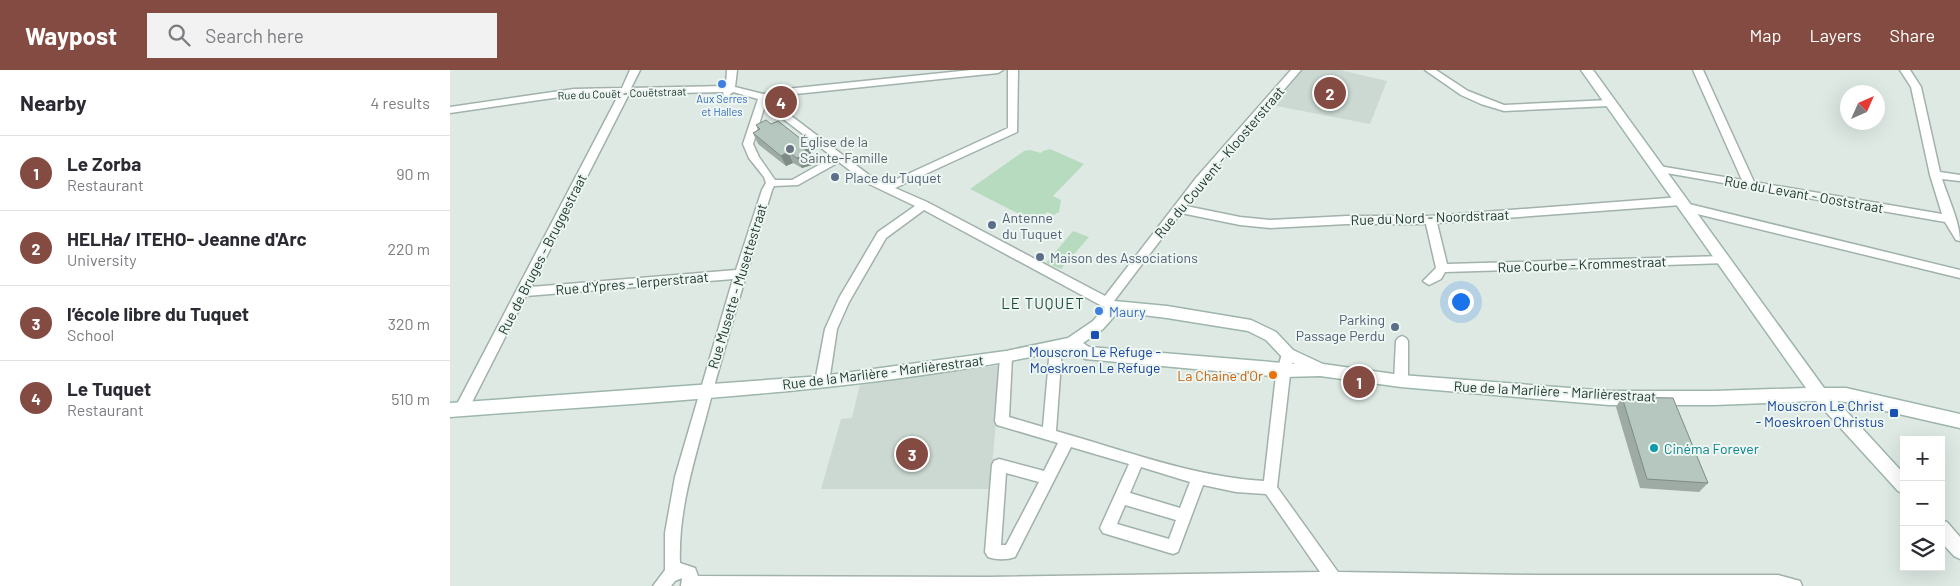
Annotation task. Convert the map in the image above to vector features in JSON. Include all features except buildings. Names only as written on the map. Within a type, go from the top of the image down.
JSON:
[{"type":"street","name":"Rue de Bruges - Bruggestraat","points":[[456,409],[524,292],[624,96],[635,70]]},
{"type":"street","points":[[732,70],[730,89],[754,93],[763,98],[869,180],[923,206],[1110,304]]},
{"type":"street","points":[[839,158],[794,183],[771,183],[769,176],[754,158],[748,144],[763,98],[770,94],[786,92],[998,70]]},
{"type":"street","points":[[886,188],[1013,130],[1014,70]]},
{"type":"street","name":"Rue du Couvent - Kloosterstraat","points":[[1110,304],[1200,180],[1296,70]]},
{"type":"street","points":[[1430,70],[1462,91],[1487,103],[1504,108],[1609,103]]},
{"type":"street","points":[[1587,70],[1820,394],[1900,482]]},
{"type":"street","points":[[1698,70],[1750,185]]},
{"type":"street","points":[[1905,70],[1916,87],[1935,175],[1949,219],[1960,237]]},
{"type":"street","name":"Rue du Couët - Couëtstraat","points":[[450,110],[574,92],[624,96],[719,95],[727,94],[730,89]]},
{"type":"street","points":[[1592,104],[1604,108],[1612,115],[1620,118]]},
{"type":"street","name":"Rue du Levant - Ooststraat","points":[[1659,169],[1949,219]]},
{"type":"street","points":[[1935,175],[1960,178]]},
{"type":"street","name":"Rue Musette - Musettestraat","points":[[673,572],[672,533],[677,497],[706,390],[767,190],[771,183]]},
{"type":"street","name":"Rue du Nord - Noordstraat","points":[[1180,209],[1240,221],[1270,224],[1347,220],[1431,220],[1683,204],[1960,274]]},
{"type":"street","points":[[822,382],[831,329],[843,300],[882,235],[923,206]]},
{"type":"street","points":[[1429,281],[1437,276],[1442,268],[1431,220]]},
{"type":"street","name":"Rue Courbe - Krommestraat","points":[[1442,268],[1723,260]]},
{"type":"street","name":"Rue d'Ypres - Ierperstraat","points":[[524,292],[741,274]]},
{"type":"street","name":"Rue de la Marlière - Marlièrestraat","points":[[456,409],[822,382],[1006,357],[1056,348],[1072,343],[1108,316],[1110,304],[1251,326],[1271,336],[1288,354],[1321,370]]},
{"type":"street","points":[[1401,381],[1402,341]]},
{"type":"street","name":"Rue de la Marlière - Marlièrestraat","points":[[1072,343],[1085,353],[1284,371],[1321,370],[1401,381],[1609,398],[1846,395],[1960,421]]},
{"type":"street","points":[[1049,435],[1056,348]]},
{"type":"street","points":[[1288,354],[1284,371],[1270,488],[1337,583]]},
{"type":"street","points":[[1006,357],[1002,421],[1199,478],[1236,486],[1270,488]]},
{"type":"street","points":[[1048,478],[999,465],[993,552],[1010,552],[1048,478],[1067,440]]},
{"type":"street","points":[[1137,461],[1108,528],[1173,547],[1199,478]]},
{"type":"street","points":[[1122,497],[1185,516]]},
{"type":"street","points":[[1945,533],[1960,550]]},
{"type":"street","points":[[662,586],[665,579],[673,572],[686,571],[691,576],[689,585],[1778,583],[1794,586]]},
{"type":"shaded area","points":[[1299,70],[1340,70],[1387,81],[1370,124],[1266,104]]},
{"type":"shaded area","points":[[1001,365],[990,489],[821,489],[841,419],[852,418],[860,384]]},
{"type":"green space","points":[[1050,149],[1084,164],[1053,196],[1061,200],[1059,212],[1054,215],[1047,212],[1043,216],[1046,218],[1042,221],[1023,216],[970,189],[1024,151],[1030,150],[1041,153]]},
{"type":"green space","points":[[1073,231],[1089,237],[1061,269],[1046,263]]},
{"type":"place","name":"Aux Serres et Halles","points":[[722,84]]},
{"type":"place","name":"HELHa/ ITEHO- Jeanne d'Arc","points":[[1330,93]]},
{"type":"place","name":"Le Tuquet","points":[[781,102]]},
{"type":"place","name":"Église de la Sainte-Famille","points":[[790,149]]},
{"type":"place","name":"Place du Tuquet","points":[[835,177]]},
{"type":"place","name":"Antenne du Tuquet","points":[[992,225]]},
{"type":"place","name":"Maison des Associations","points":[[1040,257]]},
{"type":"place","name":"Maury","points":[[1099,311]]},
{"type":"place","name":"Parking Passage Perdu","points":[[1395,327]]},
{"type":"place","name":"Mouscron Le Refuge - Moeskroen Le Refuge","points":[[1095,335]]},
{"type":"place","name":"La Chaine d'Or","points":[[1273,375]]},
{"type":"place","name":"Le Zorba","points":[[1359,382]]},
{"type":"place","name":"Mouscron Le Christ - Moeskroen Christus","points":[[1894,413]]},
{"type":"place","name":"Cinéma Forever","points":[[1654,448]]},
{"type":"place","name":"l’école libre du Tuquet","points":[[912,454]]},
{"type":"district","name":"LE TUQUET","points":[[1043,303]]}]
